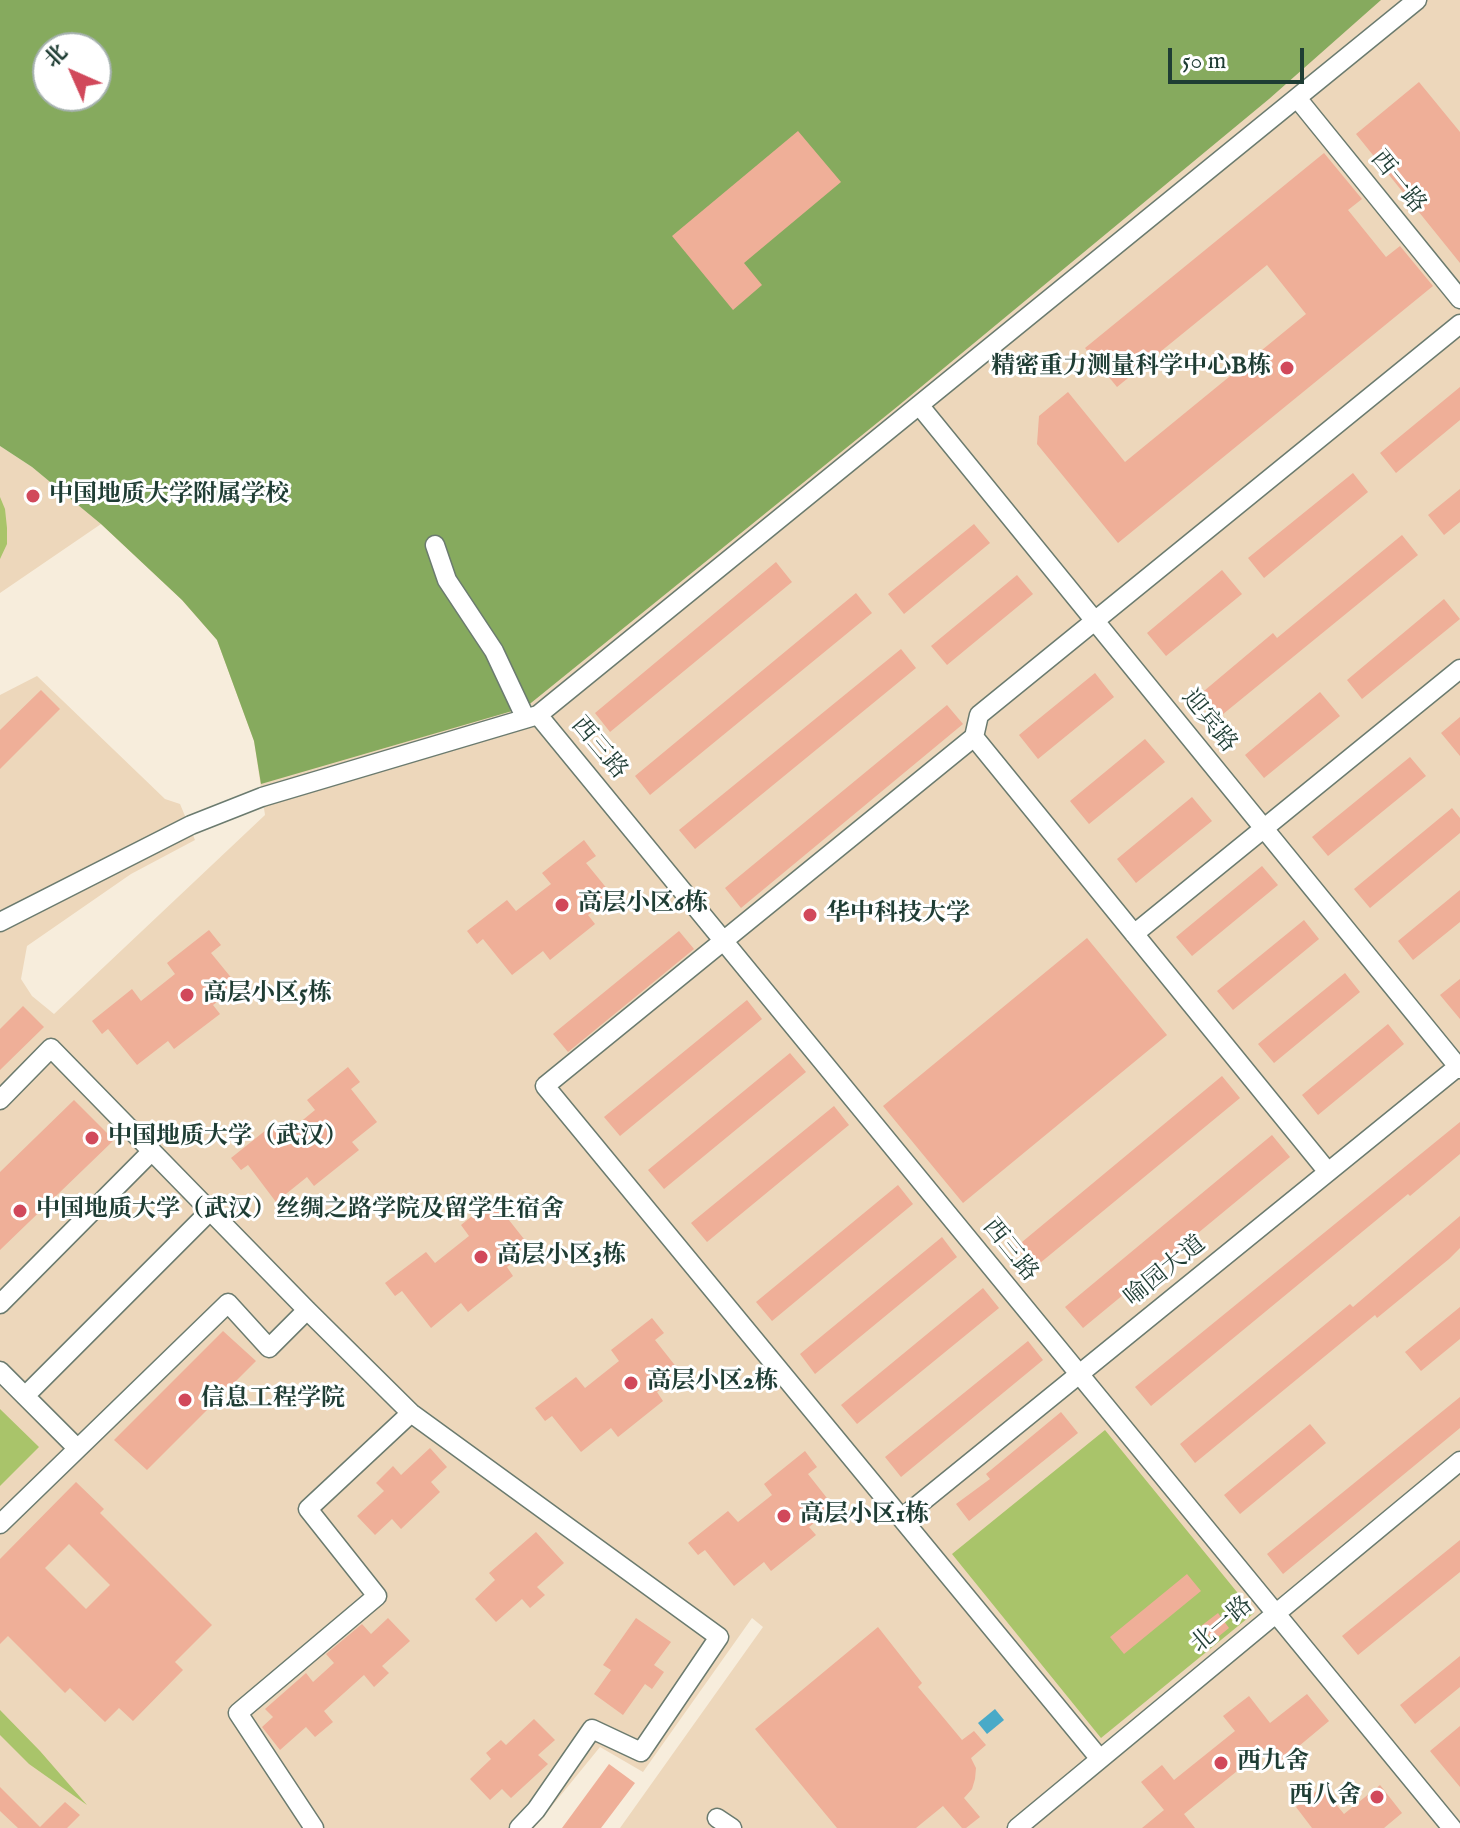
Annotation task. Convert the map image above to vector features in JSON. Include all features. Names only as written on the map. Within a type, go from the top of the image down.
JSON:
[{"type":"street","points":[[1,919],[191,825],[262,797],[532,716],[1417,0]]},
{"type":"street","name":"西一路","points":[[1297,98],[1460,299]]},
{"type":"street","points":[[1100,1759],[545,1086],[974,737],[979,715],[1460,324]]},
{"type":"street","name":"迎宾路","points":[[919,405],[1459,1067]]},
{"type":"street","name":"西三路","points":[[435,545],[447,580],[532,716],[725,940],[1274,1615],[1451,1824]]},
{"type":"street","points":[[1134,934],[1460,669]]},
{"type":"street","points":[[974,737],[1328,1172]]},
{"type":"street","points":[[0,1100],[51,1048],[411,1413],[719,1637],[641,1752],[592,1729],[536,1810],[519,1828]]},
{"type":"street","name":"喻园大道","points":[[902,1518],[1459,1067]]},
{"type":"street","points":[[0,1304],[152,1151]]},
{"type":"street","points":[[25,1396],[210,1211]]},
{"type":"street","points":[[0,1524],[228,1303],[269,1348],[307,1310]]},
{"type":"street","points":[[0,1371],[77,1448]]},
{"type":"street","points":[[312,1827],[238,1713],[377,1596],[308,1509],[411,1413]]},
{"type":"street","name":"北一路","points":[[1017,1828],[1460,1461]]},
{"type":"shaded area","name":"华中科技大学","points":[[88,0],[1460,0],[1460,1828],[620,1828],[763,1627],[752,1618],[643,1772],[600,1747],[534,1828],[0,1828],[0,695],[37,676],[165,799],[180,804],[195,840],[131,874],[27,946],[21,979],[32,996],[54,1014],[265,815],[254,741],[217,640],[182,600],[101,524],[0,593],[0,446],[32,467],[90,514],[0,439],[0,42]]},
{"type":"green space","points":[[0,0],[1381,0],[1269,99],[898,406],[526,707],[261,784],[254,741],[217,640],[182,600],[101,524],[32,467],[0,446]]},
{"type":"green space","points":[[0,497],[5,509],[7,544],[0,559]]},
{"type":"green space","points":[[0,1409],[39,1447],[0,1486]]},
{"type":"green space","points":[[1105,1430],[1254,1613],[1101,1738],[952,1554]]},
{"type":"green space","points":[[0,1710],[87,1805],[29,1764],[0,1735]]},
{"type":"water","points":[[995,1709],[1004,1720],[987,1734],[978,1723]]},
{"type":"building","points":[[1419,82],[1460,132],[1460,263],[1356,134]]},
{"type":"building","points":[[798,131],[841,182],[744,263],[762,285],[733,310],[672,236]]},
{"type":"building","name":"精密重力测量科学中心B栋","points":[[1324,153],[1362,199],[1348,210],[1386,257],[1400,246],[1433,286],[1118,543],[1037,444],[1039,416],[1068,392],[1125,462],[1306,314],[1267,265],[1117,387],[1085,348]]},
{"type":"building","points":[[1460,387],[1460,420],[1396,473],[1380,453]]},
{"type":"building","points":[[1353,473],[1368,492],[1264,578],[1248,558]]},
{"type":"building","points":[[1460,489],[1460,522],[1444,535],[1428,515]]},
{"type":"building","points":[[974,524],[990,543],[904,614],[888,594]]},
{"type":"building","points":[[1402,535],[1418,555],[1217,719],[1198,696],[1273,633],[1277,638]]},
{"type":"building","points":[[776,562],[792,582],[610,732],[595,713]]},
{"type":"building","points":[[1222,570],[1242,594],[1166,656],[1147,633]]},
{"type":"building","points":[[1017,575],[1033,594],[947,665],[931,646]]},
{"type":"building","points":[[856,593],[872,613],[650,795],[635,776]]},
{"type":"building","points":[[1444,599],[1460,619],[1362,699],[1347,680]]},
{"type":"building","points":[[901,649],[916,668],[695,849],[679,830]]},
{"type":"building","points":[[1095,673],[1114,697],[1038,759],[1019,735]]},
{"type":"building","points":[[41,690],[60,709],[0,769],[0,730]]},
{"type":"building","points":[[1320,692],[1340,716],[1264,778],[1245,755]]},
{"type":"building","points":[[947,705],[963,724],[741,908],[725,888]]},
{"type":"building","points":[[1460,717],[1460,756],[1441,733]]},
{"type":"building","points":[[1145,739],[1165,762],[1089,824],[1070,801]]},
{"type":"building","points":[[1410,757],[1426,776],[1328,856],[1312,837]]},
{"type":"building","points":[[1192,797],[1212,821],[1136,883],[1117,859]]},
{"type":"building","points":[[1452,808],[1460,818],[1460,833],[1370,908],[1354,889]]},
{"type":"building","name":"高层小区6栋","points":[[584,840],[596,856],[586,863],[613,896],[588,915],[595,924],[550,960],[543,951],[512,975],[483,939],[477,944],[467,931],[507,900],[516,911],[551,884],[542,873]]},
{"type":"building","points":[[1262,866],[1278,885],[1192,956],[1176,937]]},
{"type":"building","points":[[1460,890],[1460,922],[1413,960],[1398,941]]},
{"type":"building","points":[[1304,920],[1319,939],[1233,1010],[1217,991]]},
{"type":"building","name":"高层小区5栋","points":[[209,930],[221,945],[211,953],[238,986],[213,1005],[220,1014],[174,1049],[168,1041],[137,1065],[108,1029],[102,1034],[92,1021],[132,989],[141,1001],[175,974],[167,963]]},
{"type":"building","points":[[679,931],[694,949],[568,1052],[553,1034]]},
{"type":"building","points":[[1087,938],[1167,1035],[963,1203],[883,1106]]},
{"type":"building","points":[[1345,973],[1360,992],[1274,1063],[1258,1044]]},
{"type":"building","points":[[1460,979],[1460,1019],[1440,995]]},
{"type":"building","points":[[747,1000],[762,1019],[620,1136],[604,1117]]},
{"type":"building","points":[[23,1006],[44,1027],[0,1070],[0,1029]]},
{"type":"building","points":[[1388,1024],[1404,1044],[1318,1115],[1302,1095]]},
{"type":"building","points":[[790,1053],[806,1072],[664,1189],[648,1170]]},
{"type":"building","points":[[348,1067],[360,1082],[351,1089],[377,1122],[352,1142],[359,1150],[314,1186],[307,1177],[276,1202],[248,1165],[241,1170],[231,1158],[271,1126],[281,1138],[315,1110],[307,1100]]},
{"type":"building","points":[[1222,1076],[1240,1098],[1034,1268],[1016,1247]]},
{"type":"building","name":"中国地质大学（武汉）丝绸之路学院及留学生宿舍","points":[[74,1100],[114,1140],[0,1250],[0,1172]]},
{"type":"building","points":[[834,1106],[849,1125],[707,1242],[691,1223]]},
{"type":"building","points":[[1460,1122],[1460,1154],[1151,1406],[1135,1387]]},
{"type":"building","points":[[1272,1135],[1290,1157],[1083,1328],[1065,1307]]},
{"type":"building","points":[[898,1185],[913,1204],[772,1321],[756,1302]]},
{"type":"building","name":"高层小区3栋","points":[[502,1192],[514,1208],[505,1215],[531,1248],[507,1267],[513,1276],[468,1312],[461,1303],[431,1328],[402,1291],[395,1296],[385,1283],[426,1252],[435,1263],[469,1236],[461,1225]]},
{"type":"building","points":[[1460,1216],[1460,1248],[1449,1259],[1377,1318],[1375,1315],[1195,1463],[1180,1444],[1350,1304],[1353,1307]]},
{"type":"building","points":[[942,1237],[957,1257],[815,1374],[800,1354]]},
{"type":"building","points":[[983,1288],[999,1308],[857,1424],[841,1405]]},
{"type":"building","points":[[1460,1307],[1460,1339],[1421,1371],[1405,1352]]},
{"type":"building","name":"高层小区2栋","points":[[652,1318],[664,1333],[655,1340],[681,1373],[657,1392],[663,1401],[618,1437],[611,1428],[581,1452],[552,1416],[545,1421],[535,1408],[576,1377],[585,1388],[619,1361],[611,1350]]},
{"type":"building","name":"信息工程学院","points":[[223,1331],[256,1361],[147,1470],[114,1440]]},
{"type":"building","points":[[1028,1341],[1043,1360],[901,1477],[885,1457]]},
{"type":"building","points":[[1460,1397],[1460,1428],[1283,1574],[1267,1554]]},
{"type":"building","points":[[1061,1412],[1078,1433],[969,1521],[956,1504],[990,1479],[986,1474]]},
{"type":"building","points":[[1310,1424],[1326,1443],[1240,1514],[1224,1495]]},
{"type":"building","points":[[430,1448],[447,1467],[431,1482],[440,1492],[401,1529],[392,1519],[375,1535],[357,1516],[384,1491],[376,1483],[393,1466],[401,1475]]},
{"type":"building","name":"高层小区1栋","points":[[805,1451],[817,1467],[808,1474],[834,1507],[809,1527],[816,1535],[771,1571],[764,1562],[734,1586],[705,1550],[698,1555],[688,1543],[728,1511],[738,1522],[772,1495],[764,1484]]},
{"type":"building","points":[[76,1482],[104,1509],[100,1513],[212,1625],[175,1662],[183,1670],[133,1721],[119,1708],[105,1722],[70,1688],[65,1693],[8,1636],[0,1644],[0,1559]],"holes":[[[69,1544],[110,1585],[86,1609],[45,1568]]]},
{"type":"building","points":[[536,1532],[564,1563],[537,1587],[545,1595],[530,1608],[522,1599],[496,1622],[475,1599],[495,1580],[489,1573]]},
{"type":"building","points":[[1460,1540],[1460,1572],[1358,1655],[1342,1636]]},
{"type":"building","points":[[1187,1574],[1201,1591],[1124,1654],[1110,1637]]},
{"type":"building","points":[[1218,1613],[1229,1628],[1213,1641],[1201,1626]]},
{"type":"building","points":[[388,1618],[410,1641],[382,1666],[389,1673],[374,1687],[364,1675],[324,1711],[333,1722],[315,1737],[306,1727],[280,1750],[262,1727],[273,1717],[265,1709],[306,1673],[313,1682],[334,1663],[326,1654],[362,1624],[371,1634]]},
{"type":"building","points":[[636,1618],[671,1642],[654,1665],[664,1672],[652,1689],[645,1684],[623,1715],[594,1694],[611,1670],[603,1665]]},
{"type":"building","points":[[878,1627],[922,1683],[918,1687],[962,1740],[974,1731],[986,1745],[971,1758],[976,1768],[975,1779],[972,1789],[964,1798],[980,1817],[966,1828],[962,1828],[943,1806],[916,1828],[837,1828],[755,1729]]},
{"type":"building","points":[[1460,1656],[1460,1687],[1415,1724],[1400,1705]]},
{"type":"building","name":"西九舍","points":[[1307,1694],[1329,1721],[1281,1761],[1268,1746],[1184,1814],[1195,1828],[1142,1828],[1164,1810],[1141,1782],[1162,1765],[1174,1780],[1235,1731],[1223,1716],[1249,1696],[1270,1723]]},
{"type":"building","points":[[534,1719],[555,1740],[538,1755],[548,1764],[511,1798],[502,1789],[490,1800],[470,1779],[491,1759],[486,1753],[501,1740],[506,1745]]},
{"type":"building","points":[[1460,1726],[1460,1787],[1430,1751]]},
{"type":"building","points":[[609,1764],[635,1783],[601,1828],[562,1828]]},
{"type":"building","name":"西八舍","points":[[1380,1785],[1402,1813],[1384,1828],[1312,1828],[1296,1807],[1322,1787],[1344,1814]]},
{"type":"building","points":[[0,1787],[40,1827],[65,1802],[80,1815],[67,1828],[18,1828],[0,1811]]},
{"type":"place","name":"精密重力测量科学中心B栋","points":[[1287,368]]},
{"type":"place","name":"中国地质大学附属学校","points":[[33,496]]},
{"type":"place","name":"高层小区6栋","points":[[562,905]]},
{"type":"place","name":"华中科技大学","points":[[810,915]]},
{"type":"place","name":"高层小区5栋","points":[[187,995]]},
{"type":"place","name":"中国地质大学（武汉）","points":[[92,1138]]},
{"type":"place","name":"中国地质大学（武汉）丝绸之路学院及留学生宿舍","points":[[20,1211]]},
{"type":"place","name":"高层小区3栋","points":[[481,1257]]},
{"type":"place","name":"高层小区2栋","points":[[631,1383]]},
{"type":"place","name":"信息工程学院","points":[[185,1400]]},
{"type":"place","name":"高层小区1栋","points":[[784,1516]]},
{"type":"place","name":"西九舍","points":[[1221,1763]]},
{"type":"place","name":"西八舍","points":[[1377,1797]]}]
